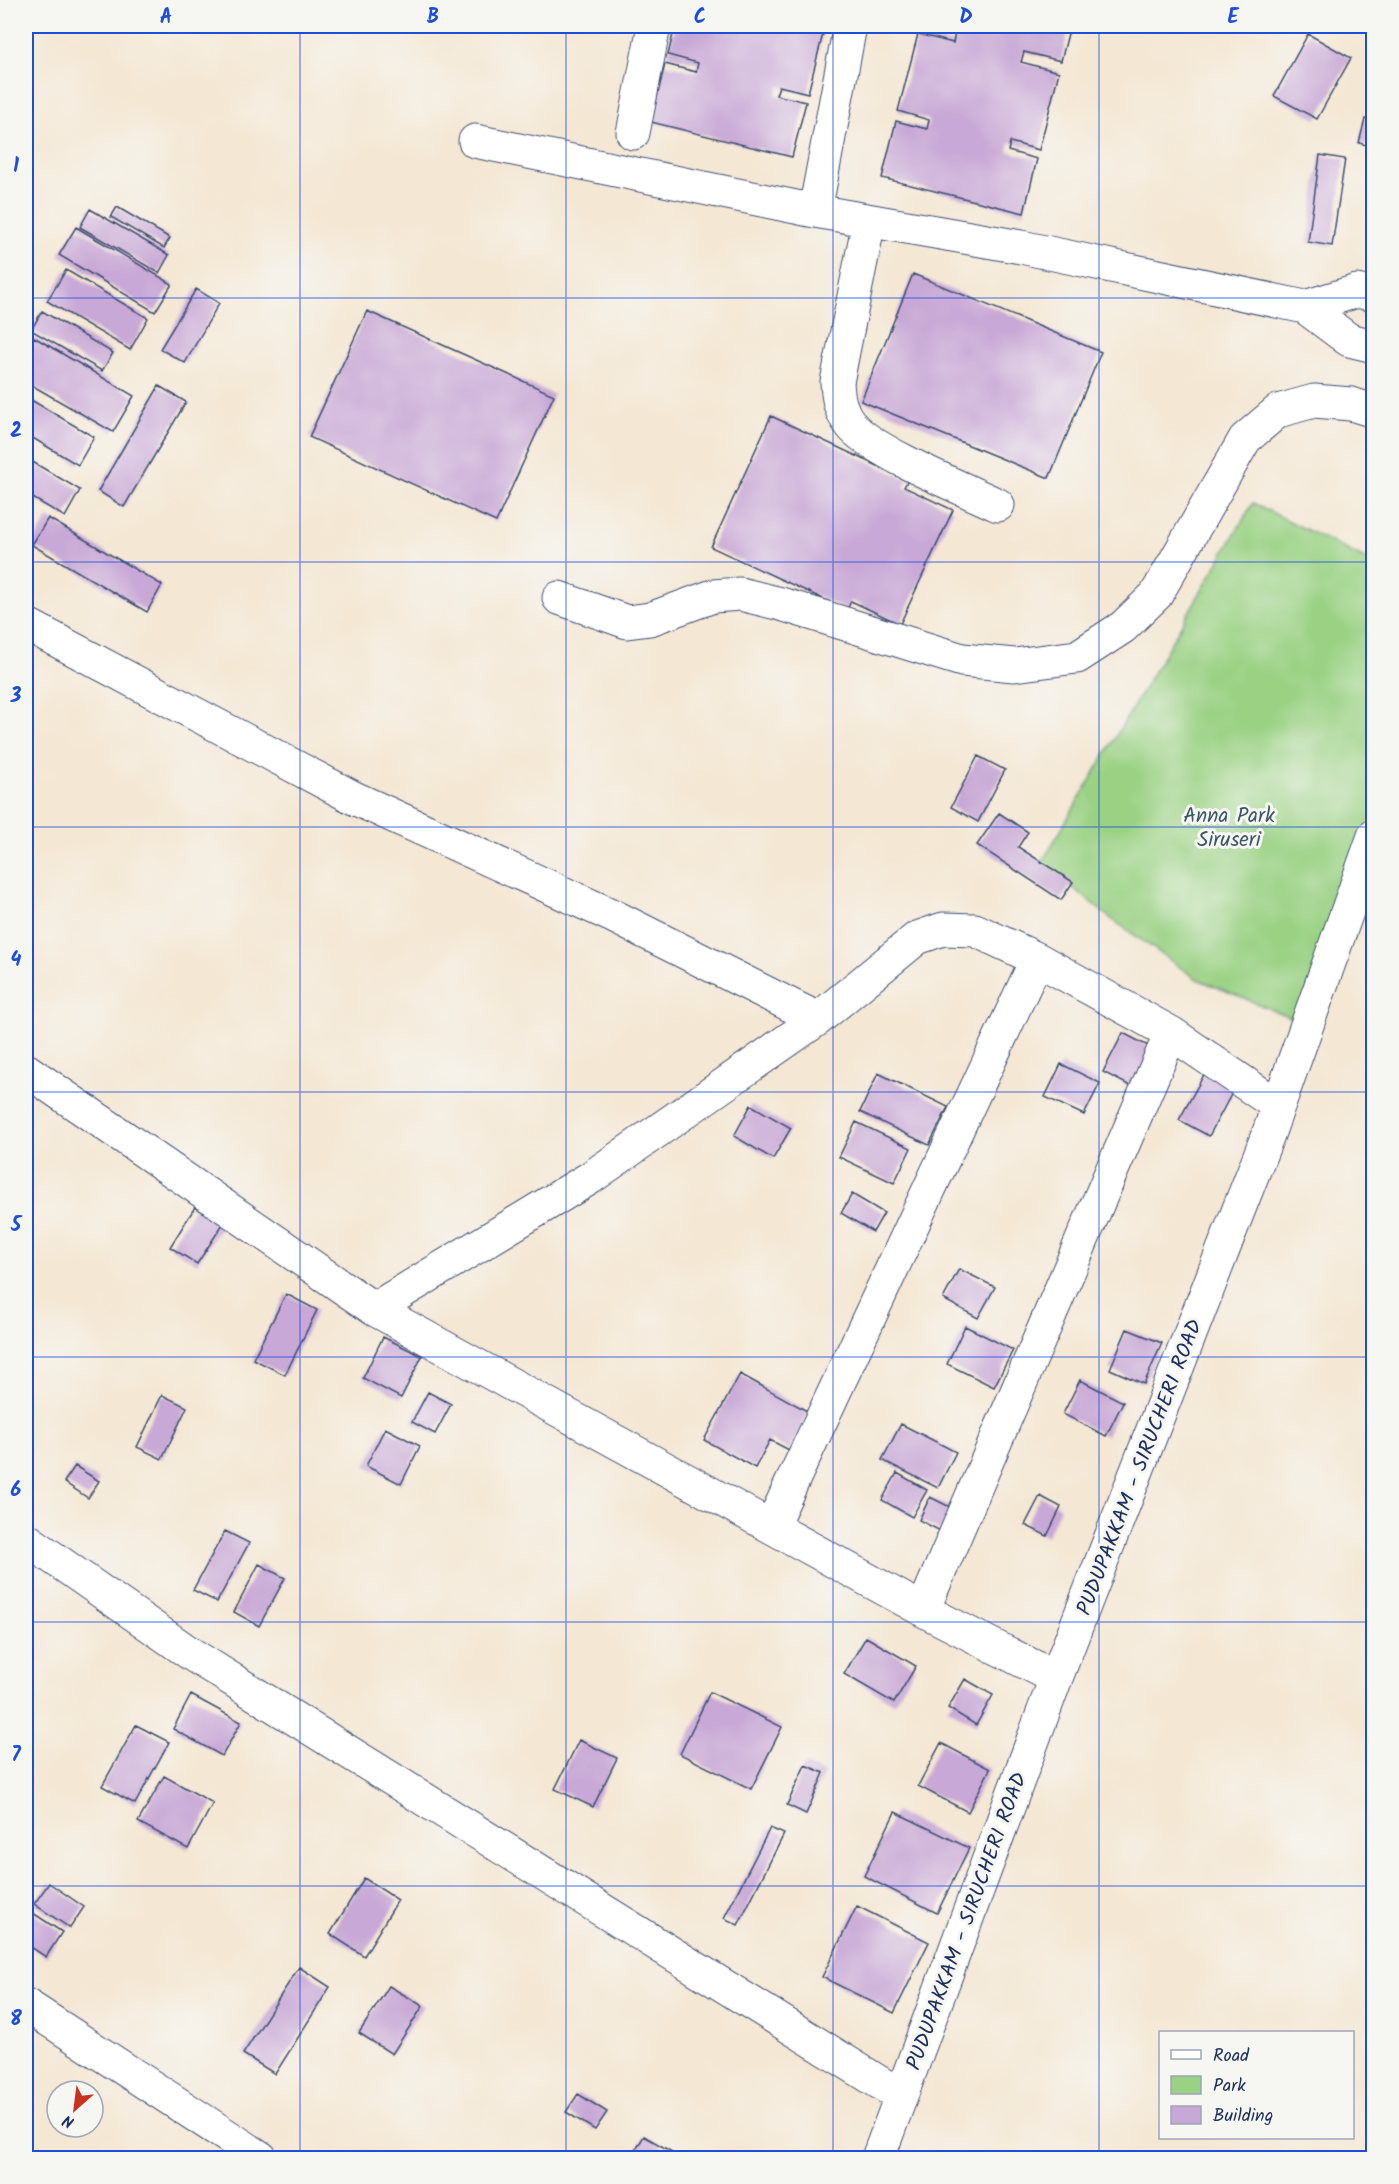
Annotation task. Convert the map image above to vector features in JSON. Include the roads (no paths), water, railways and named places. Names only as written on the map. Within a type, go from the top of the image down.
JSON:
[{"type":"street","points":[[633,133],[654,26]]},
{"type":"street","points":[[815,211],[850,26]]},
{"type":"street","points":[[475,141],[815,211],[1021,247],[1305,307],[1349,340],[1374,346]]},
{"type":"street","points":[[869,221],[837,382],[839,405],[852,427],[875,446],[998,505]]},
{"type":"street","points":[[1305,307],[1357,291],[1374,295]]},
{"type":"street","points":[[559,598],[627,622],[650,619],[713,596],[740,594],[962,660],[1014,665],[1077,657],[1123,627],[1156,595],[1245,439],[1278,411],[1314,402],[1351,404],[1374,411]]},
{"type":"street","points":[[26,624],[354,798],[613,916],[818,1019]]},
{"type":"street","name":"PUDUPAKKAM - SIRUCHERI ROAD","points":[[878,2158],[1056,1678],[1269,1132],[1374,836]]},
{"type":"street","points":[[374,1309],[590,1178],[818,1019],[916,938],[943,929],[975,930],[1037,959],[1172,1033],[1277,1105]]},
{"type":"street","points":[[772,1525],[1037,959]]},
{"type":"street","points":[[923,1610],[1172,1033]]},
{"type":"street","points":[[26,1070],[374,1309],[772,1525],[923,1610],[1056,1678]]},
{"type":"street","points":[[26,1539],[191,1654],[901,2096]]},
{"type":"street","points":[[26,2005],[261,2158]]},
{"type":"park label","name":"Anna Park Siruseri","points":[[1229,827]]}]
